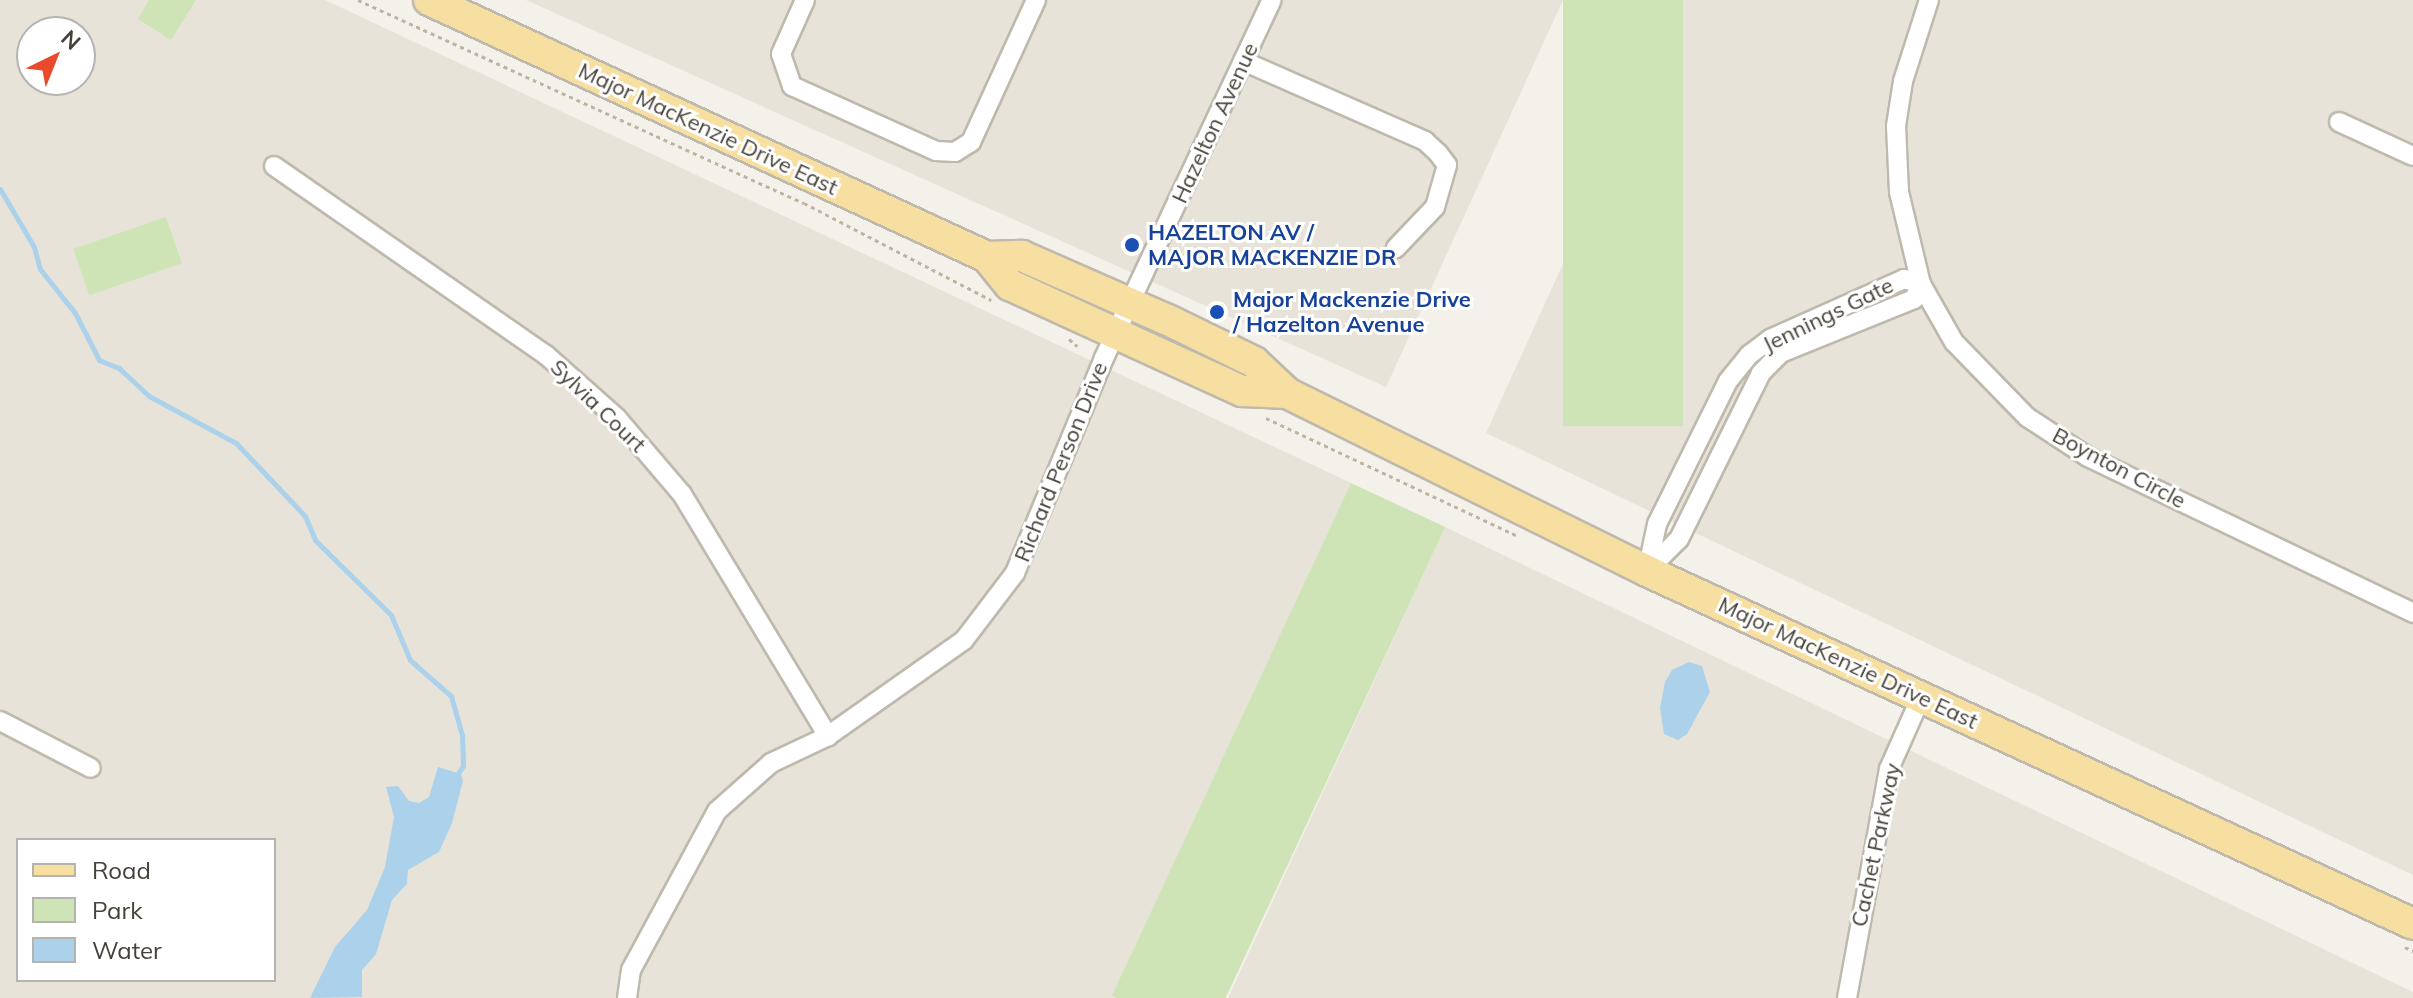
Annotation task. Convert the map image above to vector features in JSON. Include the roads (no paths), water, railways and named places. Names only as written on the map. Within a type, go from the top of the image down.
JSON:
[{"type":"main road","name":"Major MacKenzie Drive East","points":[[429,0],[987,257],[1010,285],[1242,391],[1287,393]]},
{"type":"main road","name":"Major MacKenzie Drive East","points":[[987,257],[1022,256],[1130,304],[1254,362],[1287,393],[1647,571],[2413,924]]},
{"type":"street","points":[[805,0],[781,54],[792,86],[936,151],[955,152],[971,142],[1036,0]]},
{"type":"street","name":"Hazelton Avenue","points":[[1115,333],[1272,0]]},
{"type":"street","name":"Boynton Circle","points":[[1929,0],[1903,81],[1896,126],[1899,192],[1921,284],[1954,342],[2027,417],[2088,457],[2413,613]]},
{"type":"street","points":[[1243,61],[1425,141],[1438,153],[1447,165],[1435,207],[1396,248]]},
{"type":"street","points":[[2339,122],[2413,156]]},
{"type":"street","name":"Sylvia Court","points":[[274,166],[546,355],[617,418],[682,494],[828,736]]},
{"type":"street","name":"Jennings Gate","points":[[1904,279],[1921,284],[1914,299],[1781,353],[1748,392],[1679,539],[1647,571],[1655,528],[1728,381],[1770,339],[1904,279]]},
{"type":"street","name":"Richard Person Drive","points":[[627,998],[631,970],[717,811],[771,763],[828,736],[964,640],[1015,573],[1115,333]]},
{"type":"street","points":[[1728,381],[1748,392]]},
{"type":"street","name":"Cachet Parkway","points":[[1847,998],[1889,769],[1921,697]]},
{"type":"street","points":[[0,721],[91,768]]},
{"type":"water","points":[[1689,662],[1702,666],[1710,692],[1687,734],[1678,740],[1664,734],[1660,708],[1665,682],[1672,670]]},
{"type":"water","points":[[438,767],[461,774],[463,781],[452,823],[439,852],[408,870],[407,884],[392,900],[376,954],[362,970],[362,997],[310,998],[335,947],[367,910],[385,867],[394,817],[386,787],[398,786],[409,801],[419,803],[429,797]]},
{"type":"waterway","points":[[0,189],[34,247],[40,269],[75,313],[99,360],[119,368],[149,396],[236,443],[305,516],[315,540],[391,615],[410,660],[451,696],[462,735],[463,766],[456,776]]},
{"type":"place","name":"HAZELTON AV / MAJOR MACKENZIE DR","points":[[1132,245]]},
{"type":"place","name":"Major Mackenzie Drive / Hazelton Avenue","points":[[1217,312]]}]
